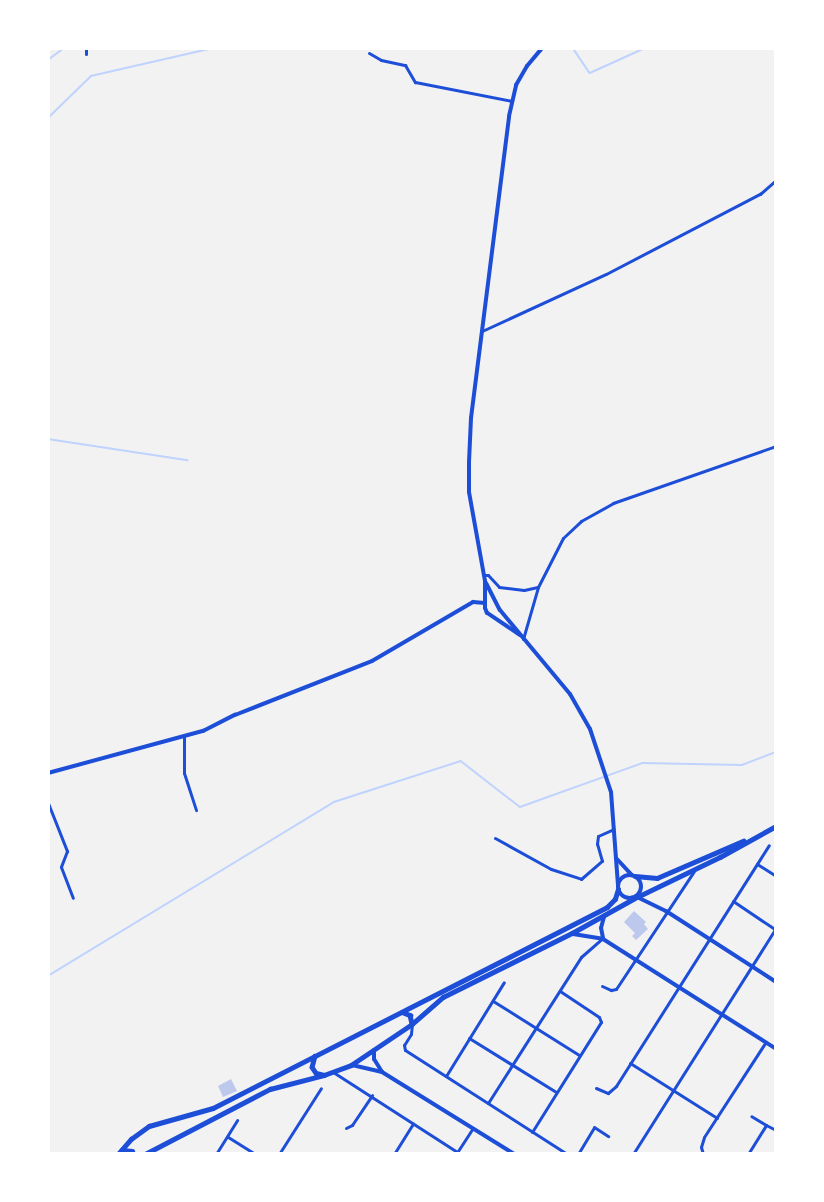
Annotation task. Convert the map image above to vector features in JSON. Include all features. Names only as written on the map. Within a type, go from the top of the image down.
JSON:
[{"type":"main road","points":[[145,1154],[276,1086],[324,1075],[351,1065],[412,1024],[443,997],[604,917],[636,898],[776,826]]},
{"type":"main road","points":[[120,1152],[136,1135],[149,1126],[210,1109],[607,907],[615,899],[624,877],[657,878],[715,851],[751,838]]},
{"type":"main road","points":[[618,888],[624,898],[636,898],[642,891],[642,884],[634,876]]},
{"type":"main road","points":[[399,1012],[409,1013],[412,1024]]},
{"type":"main road","points":[[317,1054],[311,1062],[312,1067],[316,1073],[324,1075]]},
{"type":"main road","points":[[250,1099],[255,1086]]},
{"type":"main road","points":[[205,1121],[210,1109]]},
{"type":"main road","points":[[120,1152],[128,1149],[134,1154]]},
{"type":"street","points":[[86,48],[86,54]]},
{"type":"street","points":[[521,637],[487,612],[485,581],[472,520],[469,472],[471,418],[512,101],[516,85],[527,66],[542,48]]},
{"type":"street","points":[[369,53],[381,60],[405,65],[415,82],[512,101]]},
{"type":"street","points":[[482,331],[606,274],[760,194],[776,180]]},
{"type":"street","points":[[521,637],[538,587],[562,538],[597,510],[776,446]]},
{"type":"street","points":[[484,575],[491,577],[499,587],[524,590],[538,587]]},
{"type":"street","points":[[485,581],[500,610],[521,637],[553,669],[590,729],[607,776],[618,888]]},
{"type":"street","points":[[48,773],[184,737],[372,661],[473,602],[496,602]]},
{"type":"street","points":[[491,615],[496,615],[500,610]]},
{"type":"street","points":[[184,737],[184,773],[196,810]]},
{"type":"street","points":[[48,803],[68,850],[61,867],[73,898]]},
{"type":"street","points":[[495,838],[552,869],[580,879],[602,860],[597,844],[598,836],[614,829]]},
{"type":"street","points":[[596,1088],[608,1093],[612,1091],[769,845]]},
{"type":"street","points":[[615,856],[634,876]]},
{"type":"street","points":[[757,864],[776,876]]},
{"type":"street","points":[[602,986],[610,990],[616,988],[695,869]]},
{"type":"street","points":[[636,898],[666,911],[776,982]]},
{"type":"street","points":[[633,1154],[776,929],[733,901]]},
{"type":"street","points":[[603,939],[601,928],[604,917]]},
{"type":"street","points":[[572,933],[603,939],[776,1049]]},
{"type":"street","points":[[488,1103],[584,953],[603,939]]},
{"type":"street","points":[[446,1076],[504,982]]},
{"type":"street","points":[[532,1132],[597,1029],[601,1018],[560,991]]},
{"type":"street","points":[[493,1001],[579,1055]]},
{"type":"street","points":[[412,1024],[411,1034],[404,1048],[567,1154]]},
{"type":"street","points":[[469,1038],[556,1092]]},
{"type":"street","points":[[703,1154],[702,1143],[765,1042]]},
{"type":"street","points":[[374,1050],[376,1065],[382,1072],[513,1154]]},
{"type":"street","points":[[630,1063],[717,1118]]},
{"type":"street","points":[[351,1065],[382,1072]]},
{"type":"street","points":[[333,1072],[372,1095],[458,1153],[473,1128]]},
{"type":"street","points":[[279,1154],[321,1088]]},
{"type":"street","points":[[346,1128],[352,1125],[372,1095]]},
{"type":"street","points":[[751,1116],[776,1130]]},
{"type":"street","points":[[216,1154],[237,1120]]},
{"type":"street","points":[[394,1154],[413,1124]]},
{"type":"street","points":[[748,1154],[766,1125]]},
{"type":"street","points":[[578,1154],[594,1127],[608,1136]]},
{"type":"street","points":[[228,1137],[255,1154]]},
{"type":"building","points":[[634,911],[646,922],[644,924],[648,929],[636,940],[632,936],[635,933],[624,922]]},
{"type":"building","points":[[231,1079],[237,1091],[223,1097],[218,1086]]},
{"type":"waterway","points":[[48,60],[64,48]]},
{"type":"waterway","points":[[48,118],[91,76],[213,48]]},
{"type":"waterway","points":[[573,48],[590,73],[645,48]]},
{"type":"waterway","points":[[48,439],[187,460]]},
{"type":"waterway","points":[[48,976],[334,802],[461,761],[520,807],[643,763],[742,765],[776,752]]}]
